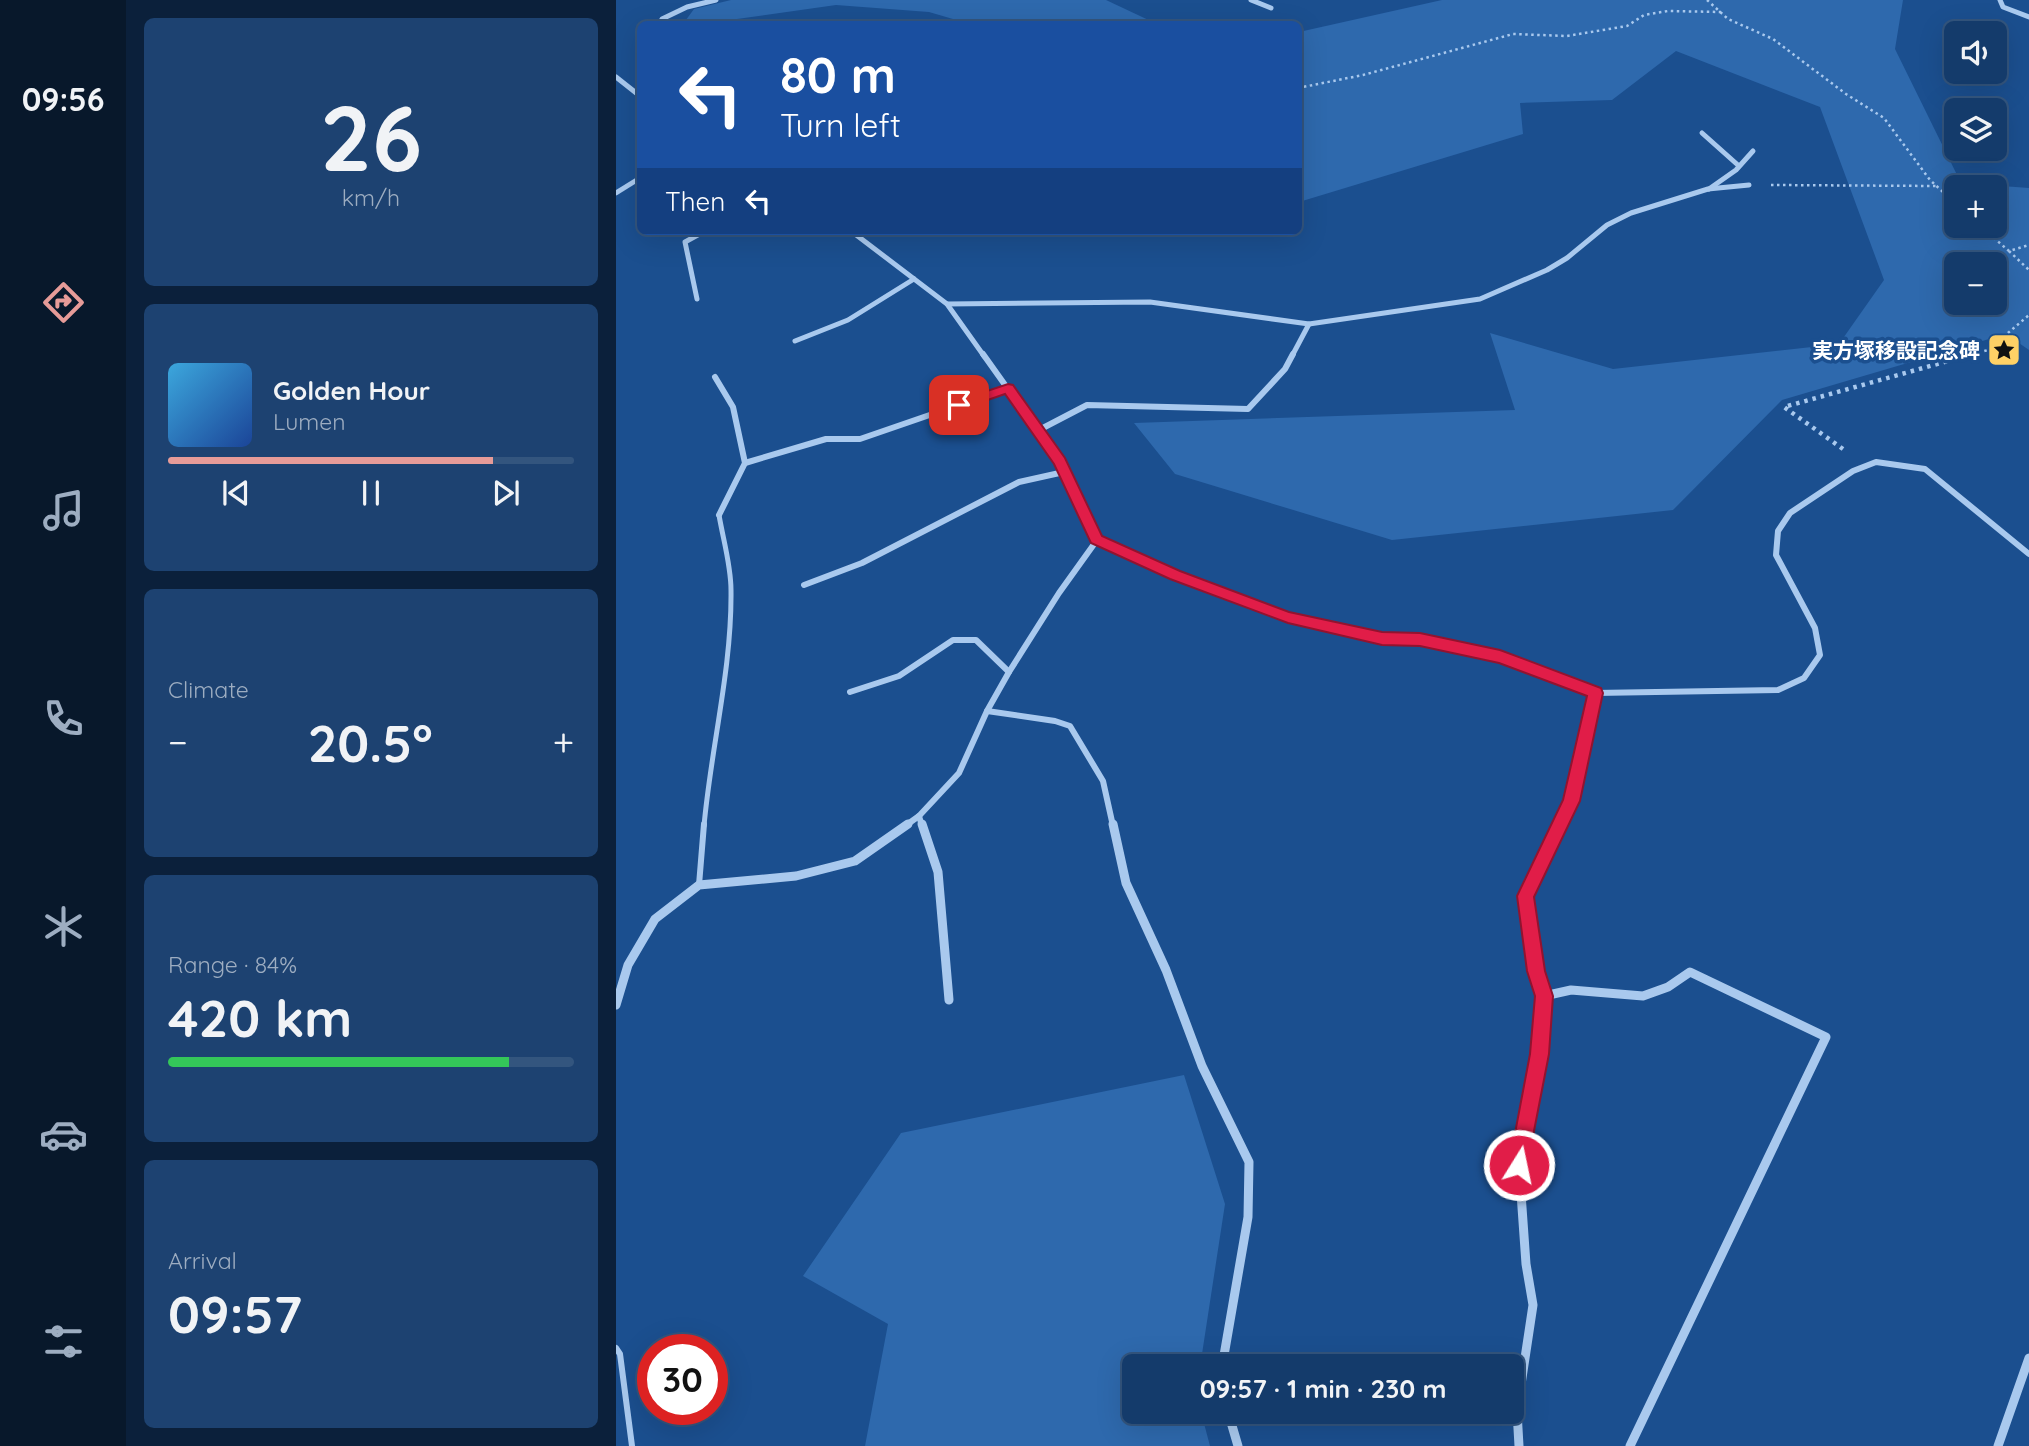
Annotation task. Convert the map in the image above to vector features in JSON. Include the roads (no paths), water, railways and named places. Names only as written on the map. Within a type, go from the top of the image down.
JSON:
[{"type":"street","points":[[664,21],[662,19],[687,7],[716,0]]},
{"type":"street","points":[[1251,0],[1271,8]]},
{"type":"street","points":[[2000,0],[2003,7],[2029,17]]},
{"type":"street","points":[[616,77],[637,94]]},
{"type":"street","points":[[1702,133],[1739,166]]},
{"type":"street","points":[[1708,189],[1739,166],[1752,151]]},
{"type":"street","points":[[616,193],[637,180]]},
{"type":"street","points":[[947,304],[1150,302],[1309,324],[1480,299],[1547,270],[1567,258],[1607,225],[1631,213],[1708,189],[1749,185]]},
{"type":"street","points":[[697,299],[685,242],[698,235]]},
{"type":"street","points":[[856,235],[947,304],[1039,430],[1064,472],[1097,540],[1175,575],[1288,617],[1382,638],[1420,639],[1500,657],[1595,693],[1778,690],[1804,678],[1820,655],[1815,628],[1776,555],[1778,531],[1790,513],[1853,471],[1876,462],[1925,469],[1972,504],[2029,554]]},
{"type":"street","points":[[795,341],[848,320],[914,279]]},
{"type":"street","points":[[1039,430],[1087,405],[1248,409],[1285,369],[1309,324]]},
{"type":"street","points":[[715,377],[733,407],[745,463],[719,515]]},
{"type":"street","points":[[745,463],[826,439],[860,439],[1008,388]]},
{"type":"street","points":[[804,585],[862,564],[1019,482],[1064,472]]},
{"type":"street","points":[[616,1005],[628,965],[655,919],[699,885],[796,876],[855,861],[919,816],[959,773],[987,711],[1009,672],[1059,593],[1097,540]]},
{"type":"street","points":[[850,692],[899,676],[953,640],[976,640],[1009,672]]},
{"type":"street","points":[[1519,1446],[1517,1411],[1533,1305],[1525,1264],[1519,1165],[1539,1054],[1544,996],[1536,971],[1525,896],[1572,801],[1595,693]]},
{"type":"street","points":[[987,711],[1055,720],[1070,726],[1087,753],[1103,781],[1126,883],[1166,970],[1202,1066],[1249,1162],[1248,1217],[1224,1354]]},
{"type":"street","points":[[919,816],[938,872],[949,1000]]},
{"type":"street","points":[[1544,996],[1571,990],[1643,996],[1668,988],[1690,972],[1826,1037],[1630,1446]]},
{"type":"street","points":[[1998,1446],[2029,1358]]},
{"type":"street","points":[[1232,1424],[1238,1446]]},
{"type":"lane","points":[[699,885],[709,773],[728,654],[731,587],[719,515]]},
{"type":"lane","points":[[616,1348],[620,1354],[632,1446]]},
{"type":"place","name":"実方塚移設記念碑","points":[[2004,350]]}]
